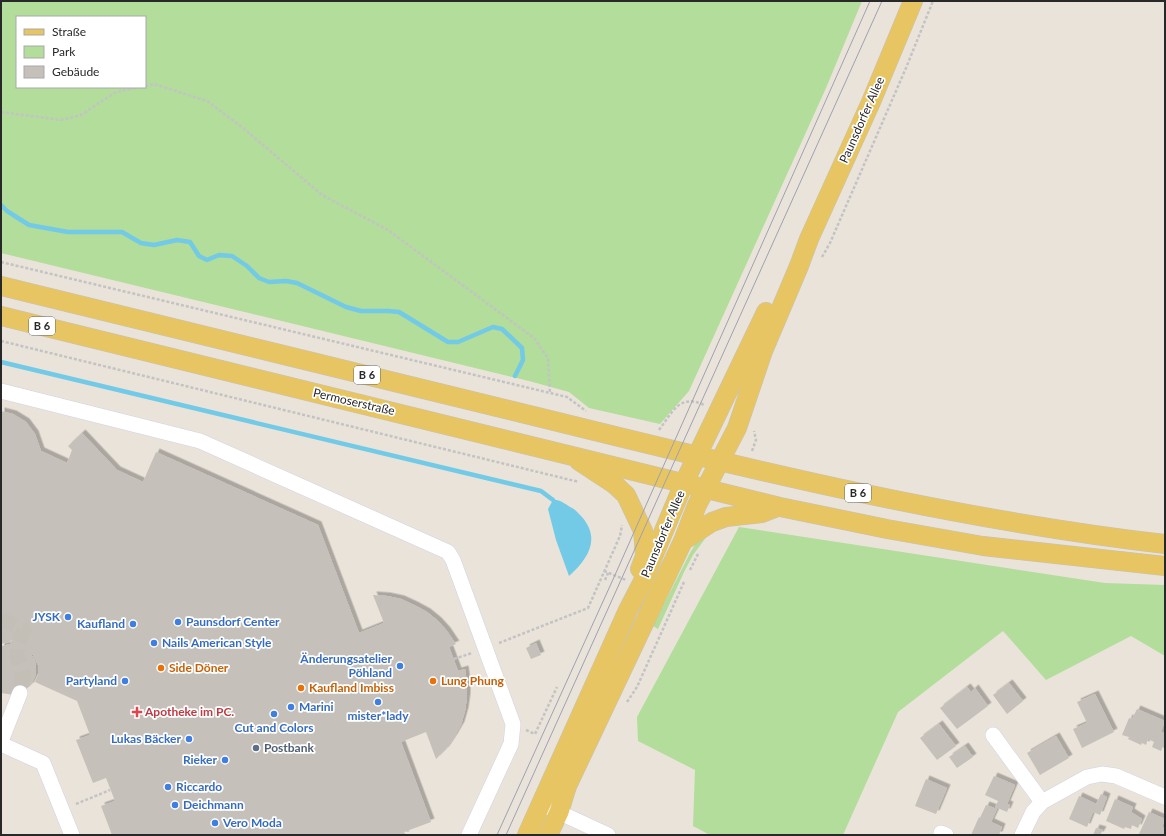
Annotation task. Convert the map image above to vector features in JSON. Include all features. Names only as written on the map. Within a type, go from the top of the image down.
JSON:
[{"type":"main road","name":"Paunsdorfer Allee","points":[[548,835],[559,812],[568,786],[683,541],[698,505],[737,428],[763,351],[809,239],[871,102],[912,1]]},
{"type":"main road","name":"Paunsdorfer Allee","points":[[527,835],[628,610],[642,583],[684,483],[772,299],[790,264],[809,239]]},
{"type":"main road","name":"B 6","points":[[1,286],[698,456],[892,500],[996,519],[1165,544]]},
{"type":"main road","name":"Permoserstraße","points":[[1,316],[706,489]]},
{"type":"main road","points":[[572,455],[614,484],[626,495],[644,531],[645,556],[631,594],[628,610]]},
{"type":"main road","name":"B 6","points":[[706,489],[780,507],[887,529],[982,546],[1165,566]]},
{"type":"main road","points":[[683,541],[712,522],[726,517],[762,513],[780,507]]},
{"type":"street","points":[[1,391],[200,441],[448,552],[453,560],[513,724],[511,744],[469,835]]},
{"type":"street","points":[[1,740],[20,693]]},
{"type":"street","points":[[993,736],[1042,802]]},
{"type":"street","points":[[1,744],[43,763],[72,835]]},
{"type":"street","points":[[1022,835],[1033,812],[1042,802],[1087,777],[1102,774],[1116,776],[1165,797]]},
{"type":"street","points":[[541,804],[608,835]]},
{"type":"path","points":[[146,86],[154,84],[207,102],[243,128],[322,195],[388,230],[534,338],[548,358],[550,393]]},
{"type":"path","points":[[1,112],[61,120],[81,115],[116,92],[134,88]]},
{"type":"path","points":[[1,262],[568,397],[591,414]]},
{"type":"path","points":[[1,341],[584,484]]},
{"type":"path","points":[[658,432],[679,404],[693,400],[708,407]]},
{"type":"path","points":[[496,645],[588,608],[620,536],[622,524],[621,520]]},
{"type":"path","points":[[604,571],[626,581]]},
{"type":"path","points":[[605,580],[608,573]]},
{"type":"path","points":[[454,659],[474,653]]},
{"type":"path","points":[[539,726],[557,687]]},
{"type":"path","points":[[62,809],[110,790]]},
{"type":"green space","points":[[1,1],[862,1],[826,88],[689,391],[660,424],[589,408],[569,392],[1,253]]},
{"type":"green space","points":[[739,527],[1105,583],[1165,585],[1165,656],[1131,636],[1046,680],[1003,631],[898,712],[843,835],[710,835],[693,826],[695,770],[638,741],[637,717]]},
{"type":"green space","points":[[707,536],[693,555],[684,572],[658,629],[653,626],[690,553],[696,543]]},
{"type":"water","points":[[553,500],[562,502],[576,511],[588,525],[591,533],[590,548],[586,556],[582,563],[569,576],[556,540],[548,509]]},
{"type":"building","name":"Paunsdorf Center","points":[[1,411],[13,414],[26,422],[35,434],[41,451],[67,463],[72,450],[68,446],[82,433],[117,470],[143,482],[156,452],[318,525],[359,633],[384,623],[373,595],[401,599],[427,612],[438,621],[456,644],[449,647],[458,671],[465,669],[467,697],[461,725],[446,749],[436,759],[426,732],[401,742],[431,822],[404,832],[406,835],[112,835],[101,806],[115,801],[106,778],[93,783],[76,740],[90,735],[77,701],[35,682],[38,674],[38,665],[32,650],[31,654],[35,661],[36,669],[35,677],[31,685],[25,690],[14,695],[1,693],[1,646],[10,644],[12,641],[11,640],[10,642],[1,644]]},
{"type":"building","points":[[536,643],[541,655],[531,659],[526,648]]},
{"type":"building","points":[[1009,683],[1023,701],[1007,714],[993,695]]},
{"type":"building","points":[[967,687],[971,692],[975,688],[988,706],[957,729],[940,708]]},
{"type":"building","points":[[1095,694],[1114,732],[1082,748],[1073,729],[1087,723],[1077,702]]},
{"type":"building","points":[[1137,709],[1165,721],[1161,732],[1165,733],[1165,741],[1161,751],[1152,747],[1154,742],[1148,739],[1146,745],[1142,743],[1141,745],[1128,739],[1129,737],[1122,735],[1129,718],[1132,719]]},
{"type":"building","points":[[939,724],[956,746],[937,760],[920,738]]},
{"type":"building","points":[[1056,736],[1069,758],[1040,775],[1027,753]]},
{"type":"building","points":[[965,746],[973,757],[957,768],[949,757]]},
{"type":"building","points":[[994,776],[1015,785],[1007,804],[1010,805],[1007,812],[995,807],[998,801],[985,795]]},
{"type":"building","points":[[926,779],[947,788],[936,814],[915,806]]},
{"type":"building","points":[[1101,794],[1107,797],[1100,815],[1093,812],[1087,827],[1069,819],[1079,796],[1096,804]]},
{"type":"building","points":[[1115,799],[1133,807],[1131,812],[1142,819],[1138,828],[1132,825],[1131,829],[1125,827],[1124,829],[1106,821]]},
{"type":"building","points":[[986,805],[997,809],[991,822],[1002,827],[999,835],[971,835],[979,817],[980,818]]},
{"type":"building","points":[[1149,812],[1165,819],[1162,827],[1165,828],[1165,835],[1139,834]]},
{"type":"building","points":[[1096,828],[1103,830],[1100,835],[1093,835]]},
{"type":"waterway","points":[[1,205],[7,211],[29,225],[68,232],[122,232],[141,243],[154,245],[177,240],[190,242],[199,256],[207,260],[219,255],[232,256],[247,266],[259,278],[269,282],[286,281],[297,283],[346,307],[361,311],[399,312],[448,342],[458,342],[493,327],[502,329],[522,348],[523,360],[515,376]]},
{"type":"waterway","points":[[1,362],[541,491],[553,500]]},
{"type":"tunnel","points":[[1,619],[24,630],[18,643],[17,657],[23,674],[20,693]]},
{"type":"tram line","points":[[497,835],[615,575],[870,1]]},
{"type":"tram line","points":[[506,835],[882,1]]},
{"type":"place","name":"JYSK","points":[[68,617]]},
{"type":"place","name":"Paunsdorf Center","points":[[178,622]]},
{"type":"place","name":"Kaufland","points":[[133,624]]},
{"type":"place","name":"Nails American Style","points":[[154,643]]},
{"type":"place","name":"Änderungsatelier Pöhland","points":[[400,666]]},
{"type":"place","name":"Side Döner","points":[[161,668]]},
{"type":"place","name":"Partyland","points":[[125,681]]},
{"type":"place","name":"Lung Phung","points":[[433,681]]},
{"type":"place","name":"Kaufland Imbiss","points":[[301,688]]},
{"type":"place","name":"mister*lady","points":[[378,702]]},
{"type":"place","name":"Marini","points":[[291,707]]},
{"type":"place","name":"Apotheke im PC.","points":[[137,712]]},
{"type":"place","name":"Cut and Colors","points":[[274,714]]},
{"type":"place","name":"Lukas Bäcker","points":[[189,739]]},
{"type":"place","name":"Postbank","points":[[256,748]]},
{"type":"place","name":"Rieker","points":[[225,760]]},
{"type":"place","name":"Riccardo","points":[[168,787]]},
{"type":"place","name":"Deichmann","points":[[175,805]]},
{"type":"place","name":"Vero Moda","points":[[215,823]]}]
